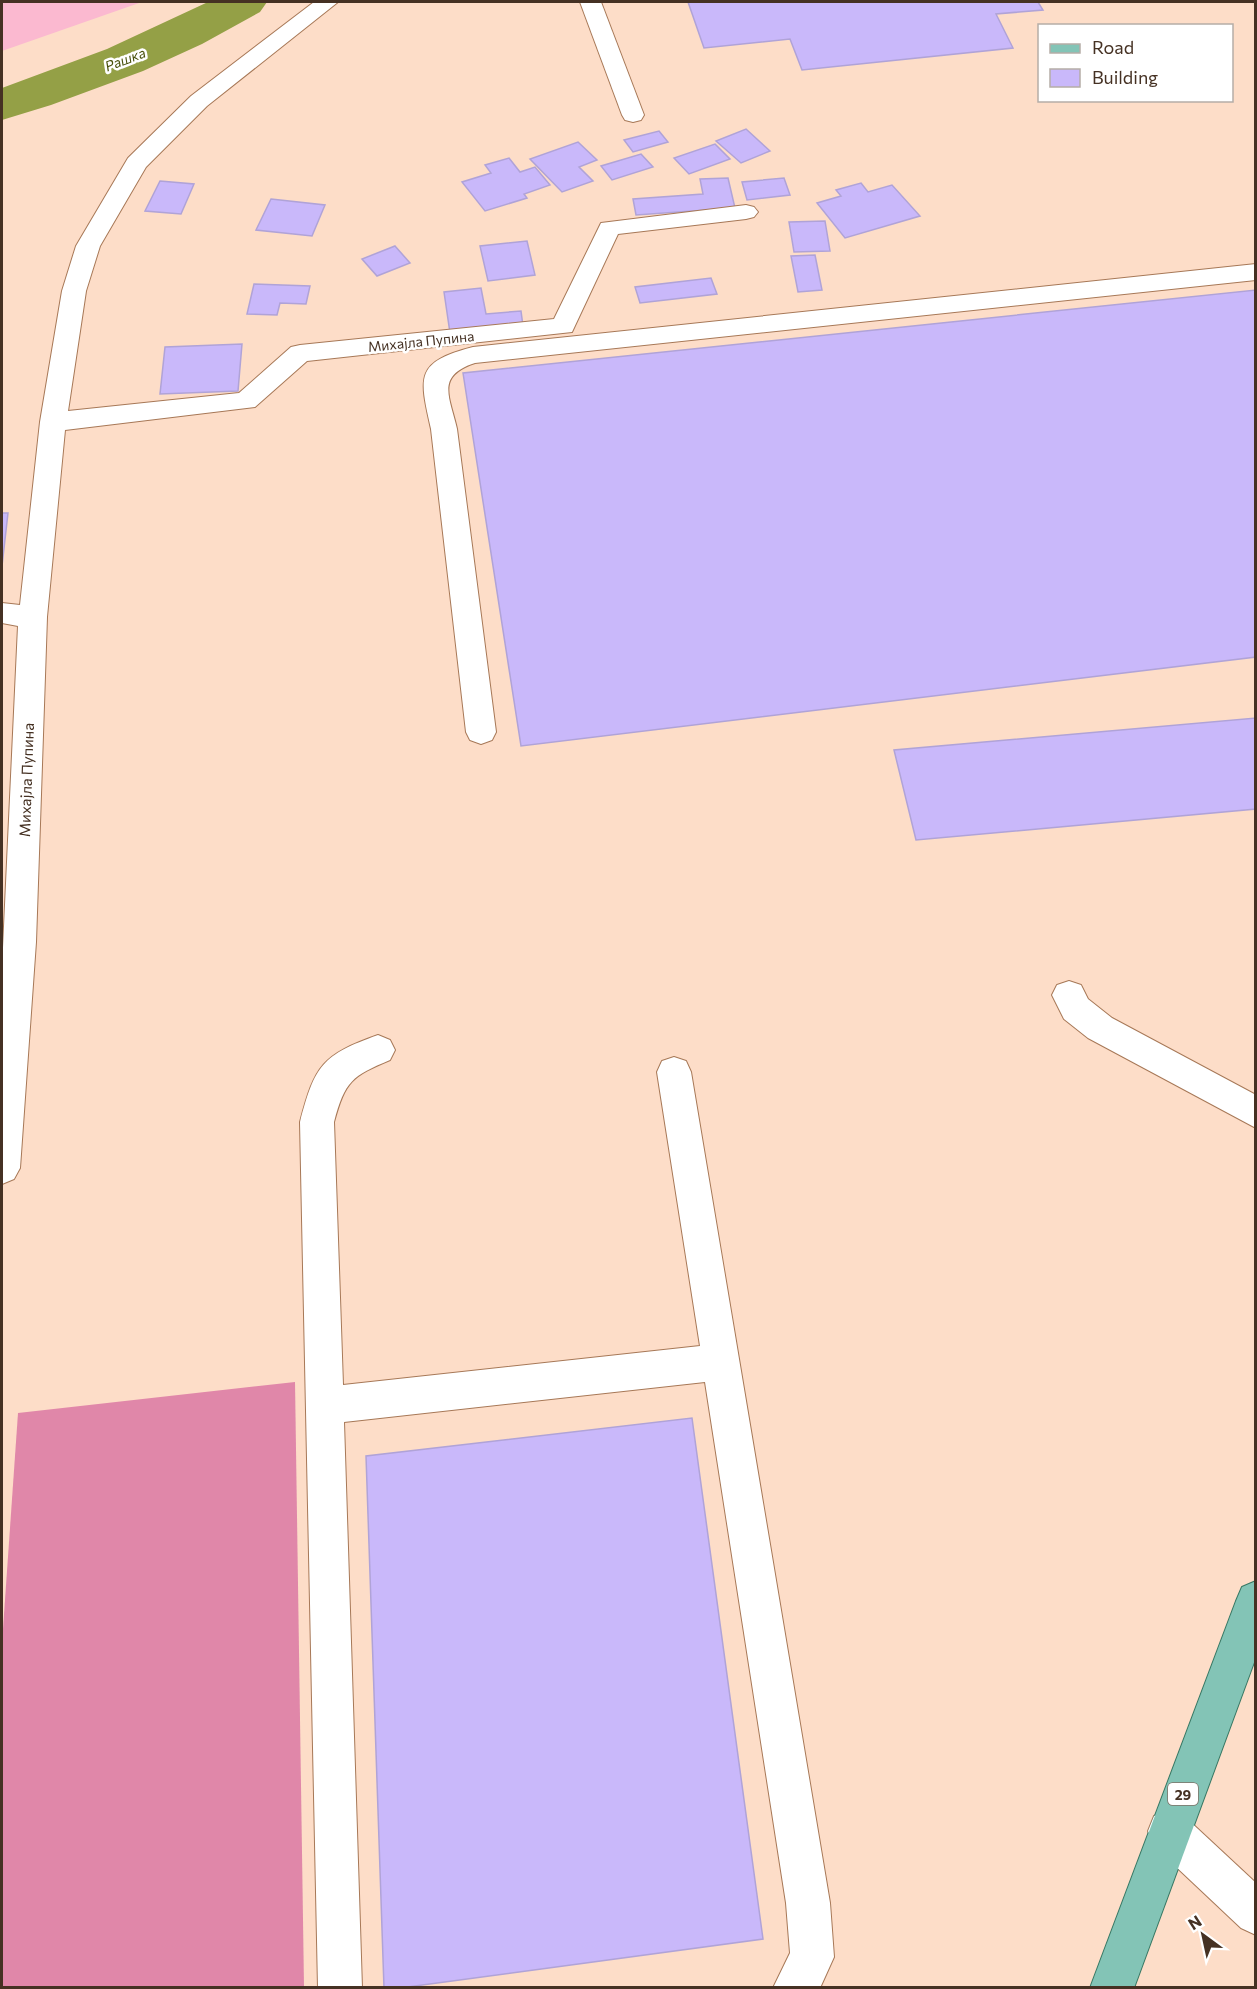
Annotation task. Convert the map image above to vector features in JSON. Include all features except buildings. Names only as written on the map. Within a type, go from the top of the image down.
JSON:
[{"type":"main road","name":"29","points":[[1112,1988],[1256,1601]]},
{"type":"street","name":"Михајла Пупина","points":[[2,1168],[11,936],[33,617],[53,422],[74,291],[88,246],[136,163],[199,101],[327,2]]},
{"type":"street","points":[[590,2],[633,115]]},
{"type":"street","name":"Михајла Пупина","points":[[53,422],[246,401],[300,353],[563,326],[609,228],[746,212]]},
{"type":"street","points":[[481,732],[444,429],[435,380],[441,367],[454,360],[473,355],[1256,272]]},
{"type":"street","points":[[2,613],[33,617]]},
{"type":"street","points":[[1069,995],[1076,1009],[1100,1028],[1256,1113]]},
{"type":"street","points":[[340,1988],[317,1122],[326,1088],[347,1063],[378,1050]]},
{"type":"street","points":[[674,1072],[808,1903],[812,1957],[795,1988]]},
{"type":"street","points":[[324,1406],[721,1362]]},
{"type":"street","points":[[1169,1831],[1256,1913]]},
{"type":"shaded area","points":[[2,2],[142,2],[2,51]]},
{"type":"shaded area","points":[[295,1382],[304,1987],[2,1987],[2,1643],[18,1413]]},
{"type":"waterway","name":"Рашка","points":[[2,105],[125,60],[185,33],[243,2]]}]
